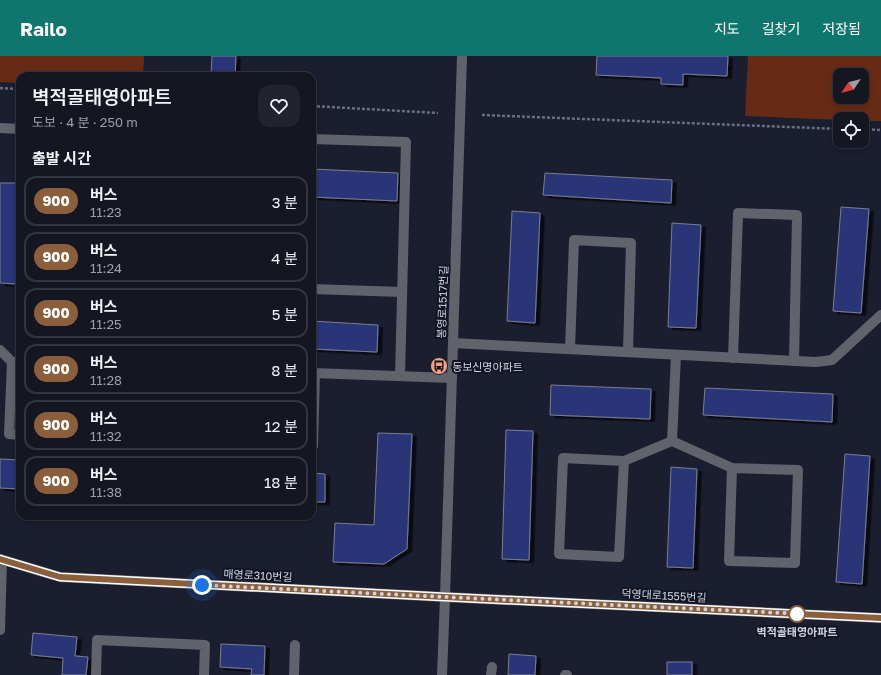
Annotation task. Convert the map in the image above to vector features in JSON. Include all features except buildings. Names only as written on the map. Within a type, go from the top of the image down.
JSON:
[{"type":"street","name":"봉영로1517번길","points":[[442,675],[462,56]]},
{"type":"street","points":[[0,128],[16,129]]},
{"type":"street","points":[[316,139],[406,142],[400,376]]},
{"type":"street","points":[[733,358],[738,213],[797,215],[794,361]]},
{"type":"street","points":[[570,349],[574,240],[632,243],[628,352]]},
{"type":"street","points":[[316,289],[402,292]]},
{"type":"street","points":[[453,343],[816,362],[832,360],[881,315]]},
{"type":"street","points":[[0,350],[16,362],[9,434],[16,435]]},
{"type":"street","points":[[672,441],[676,355]]},
{"type":"street","points":[[316,373],[452,378]]},
{"type":"street","points":[[624,461],[619,557],[559,554],[563,458],[624,461],[672,441],[732,468],[798,470],[795,563],[729,561],[732,468]]},
{"type":"street","points":[[0,630],[1,560]]},
{"type":"street","name":"매영로310번길","points":[[1,560],[60,577],[445,597]]},
{"type":"street","name":"덕영대로1555번길","points":[[445,597],[881,618]]},
{"type":"street","points":[[96,675],[97,640],[205,645],[204,675]]},
{"type":"street","points":[[294,675],[295,645]]},
{"type":"path","points":[[0,88],[16,89]]},
{"type":"path","points":[[316,106],[438,113]]},
{"type":"path","points":[[482,115],[833,128]]},
{"type":"path","points":[[869,129],[881,130]]},
{"type":"shaded area","points":[[0,56],[144,56],[143,72],[16,72],[16,83],[0,82]]},
{"type":"shaded area","points":[[748,56],[881,56],[881,121],[869,121],[869,112],[833,112],[833,120],[745,116]]},
{"type":"bus line","name":"900","points":[[0,559],[60,577],[881,618]]},
{"type":"place","name":"동보신명아파트","points":[[439,366]]},
{"type":"place","name":"벽적골태영아파트","points":[[797,614]]},
{"type":"route","points":[[202,585],[804,614],[797,614]]}]
